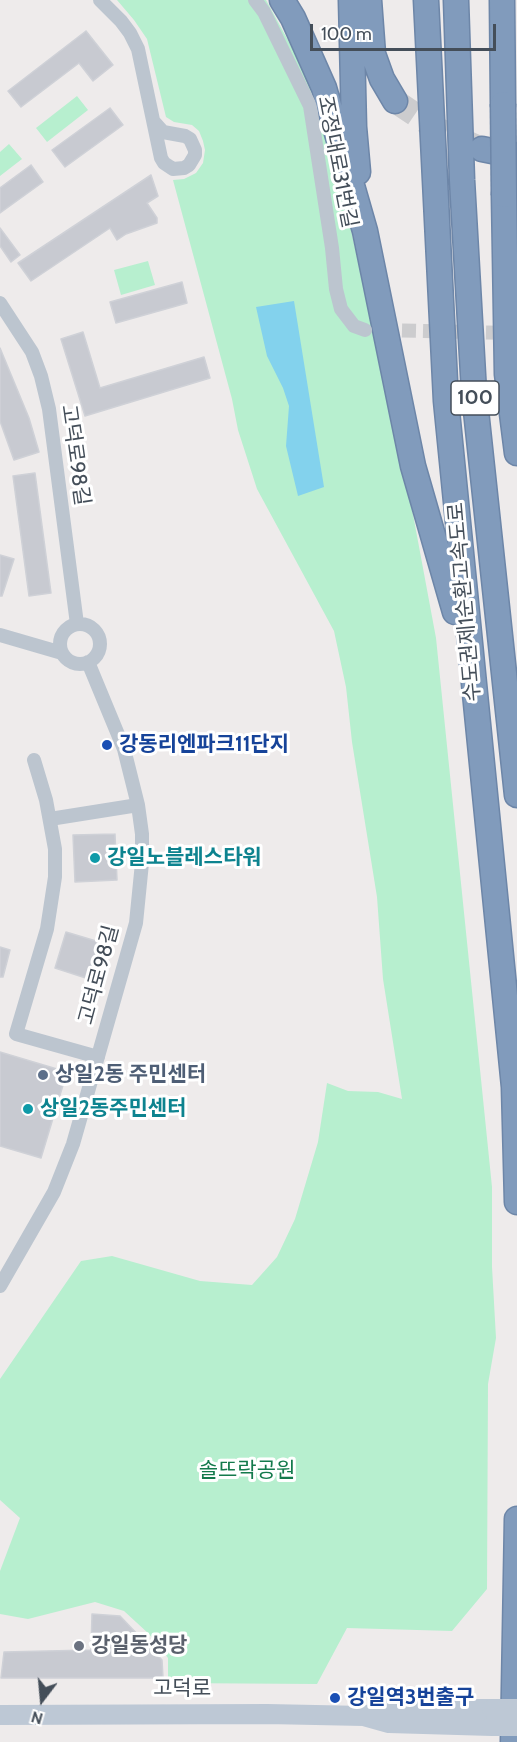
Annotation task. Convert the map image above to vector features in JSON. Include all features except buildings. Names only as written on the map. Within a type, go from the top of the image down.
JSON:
[{"type":"highway","points":[[282,0],[293,18],[324,88],[365,231],[413,466],[472,669]]},
{"type":"highway","points":[[351,0],[354,127],[365,231]]},
{"type":"highway","points":[[369,0],[373,54],[382,79],[396,101]]},
{"type":"highway","name":"수도권제1순환고속도로","points":[[426,0],[446,401],[514,1087],[517,1202]]},
{"type":"highway","name":"수도권제1순환고속도로","points":[[456,0],[462,180],[474,392],[517,795]]},
{"type":"highway","points":[[502,0],[507,374],[517,453]]},
{"type":"highway","points":[[482,150],[517,156]]},
{"type":"highway","points":[[513,1742],[517,1519]]},
{"type":"main road","name":"고덕로","points":[[0,1715],[267,1713],[364,1716],[388,1709],[492,1717],[517,1726]]},
{"type":"main road","name":"고덕로","points":[[492,1717],[517,1709]]},
{"type":"street","points":[[100,0],[126,27],[138,49],[154,122]]},
{"type":"street","name":"조정대로31번길","points":[[255,0],[264,12],[310,106],[336,289],[341,309],[354,326],[365,330]]},
{"type":"street","name":"고덕로98길","points":[[0,303],[32,352],[41,376],[77,624]]},
{"type":"street","points":[[0,635],[62,653],[71,662],[77,664],[95,658],[100,640],[94,629],[77,624],[66,629],[62,634],[60,640],[62,653]]},
{"type":"street","name":"고덕로98길","points":[[0,1286],[54,1192],[73,1144],[136,923],[142,863],[142,834],[138,805],[124,749],[88,662]]},
{"type":"street","points":[[33,760],[50,819],[55,849],[56,877],[52,906],[16,1034],[98,1058]]},
{"type":"street","points":[[50,819],[138,805]]},
{"type":"green space","name":"솔뜨락공원","points":[[117,0],[266,0],[296,55],[319,110],[336,163],[404,466],[436,638],[492,1187],[492,1267],[496,1338],[488,1384],[487,1589],[452,1631],[347,1628],[317,1684],[168,1683],[168,1658],[149,1634],[124,1611],[95,1602],[28,1619],[0,1614],[0,1571],[20,1518],[0,1500],[0,1379],[81,1261],[112,1256],[200,1281],[252,1285],[277,1257],[295,1219],[318,1142],[327,1083],[348,1091],[378,1092],[402,1099],[383,979],[377,897],[352,742],[346,687],[334,631],[257,489],[238,430],[232,399],[173,180],[184,179],[196,173],[203,163],[205,150],[203,141],[199,131],[192,125],[174,122],[166,117],[147,39]]},
{"type":"green space","points":[[77,96],[88,110],[47,142],[36,128]]},
{"type":"green space","points":[[9,144],[22,159],[0,176],[0,152]]},
{"type":"green space","points":[[148,261],[155,285],[121,295],[114,270]]},
{"type":"water","points":[[294,301],[324,487],[298,496],[286,446],[289,406],[267,356],[256,307]]},
{"type":"tunnel","points":[[395,101],[435,128],[477,147]]},
{"type":"tunnel","points":[[381,330],[512,333]]},
{"type":"place","name":"강동리엔파크11단지","points":[[107,745]]},
{"type":"place","name":"강일노블레스타워","points":[[95,858]]},
{"type":"place","name":"상일2동 주민센터","points":[[43,1075]]},
{"type":"place","name":"상일2동주민센터","points":[[28,1109]]},
{"type":"place","name":"강일동성당","points":[[79,1646]]},
{"type":"place","name":"강일역3번출구","points":[[335,1698]]}]
